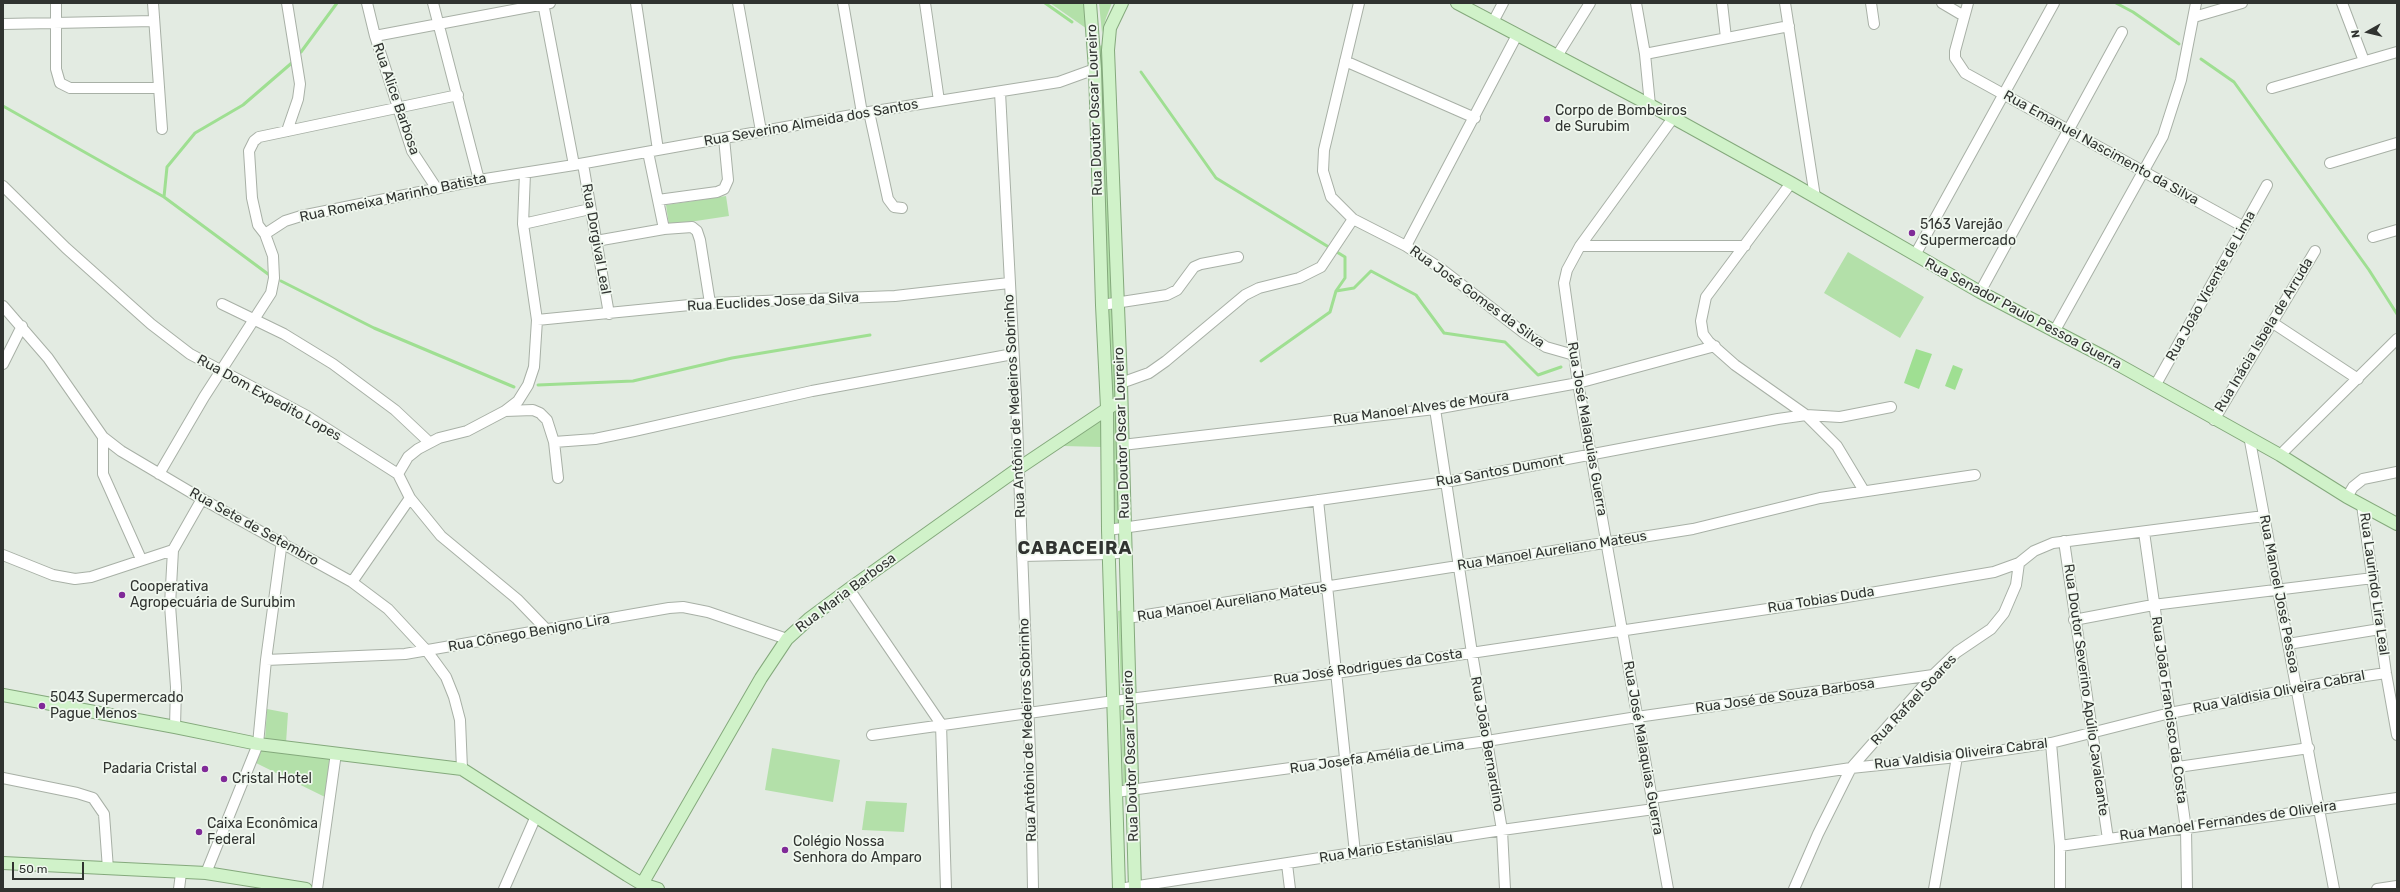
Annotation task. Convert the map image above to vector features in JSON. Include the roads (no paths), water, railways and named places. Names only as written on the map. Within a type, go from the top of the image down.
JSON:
[{"type":"main road","name":"Rua Doutor Oscar Loureiro","points":[[1090,3],[1095,69],[1102,305],[1107,408],[1108,530],[1119,889]]},
{"type":"main road","name":"Rua Doutor Oscar Loureiro","points":[[1122,3],[1110,28],[1108,50],[1121,383],[1135,888]]},
{"type":"main road","name":"Rua Senador Paulo Pessoa Guerra","points":[[1457,3],[1650,105],[1791,183],[1980,292],[2155,386],[2250,441],[2280,456],[2347,497],[2397,524]]},
{"type":"main road","name":"Rua Maria Barbosa","points":[[642,884],[761,678],[787,639],[810,618],[849,589],[1018,468],[1107,408],[1121,401]]},
{"type":"main road","points":[[3,695],[44,704],[176,727],[258,744],[462,769],[642,884],[658,889]]},
{"type":"main road","points":[[3,863],[206,874],[306,889]]},
{"type":"street","points":[[56,3],[58,23],[57,77],[60,83],[70,88],[159,88]]},
{"type":"street","points":[[153,3],[162,129]]},
{"type":"street","points":[[287,3],[300,84],[298,99],[287,131]]},
{"type":"street","name":"Rua Alice Barbosa","points":[[367,3],[375,36],[412,151],[421,168],[437,189]]},
{"type":"street","points":[[433,3],[479,180]]},
{"type":"street","points":[[375,36],[546,3]]},
{"type":"street","name":"Rua Dorgival Leal","points":[[546,3],[578,165],[590,209],[609,314]]},
{"type":"street","points":[[636,3],[658,200],[664,229]]},
{"type":"street","points":[[738,3],[761,131]]},
{"type":"street","points":[[843,3],[865,113],[888,199],[894,207],[902,208]]},
{"type":"street","points":[[924,3],[938,101]]},
{"type":"street","name":"Rua José Gomes da Silva","points":[[1360,3],[1344,61],[1324,150],[1323,171],[1331,197],[1353,219],[1406,246],[1440,268],[1524,333],[1546,347],[1574,355]]},
{"type":"street","points":[[1493,22],[1503,3]]},
{"type":"street","points":[[1557,56],[1590,3]]},
{"type":"street","points":[[1636,3],[1645,54],[1650,105]]},
{"type":"street","points":[[1722,3],[1726,38]]},
{"type":"street","points":[[1785,3],[1815,197]]},
{"type":"street","points":[[1871,3],[1874,24]]},
{"type":"street","points":[[1942,3],[1964,16],[1968,3]]},
{"type":"street","points":[[1915,255],[2054,3]]},
{"type":"street","points":[[2054,332],[2163,136],[2173,109],[2196,3]]},
{"type":"street","points":[[2194,16],[2242,3]]},
{"type":"street","points":[[2342,3],[2364,61]]},
{"type":"street","name":"Rua Emanuel Nascimento da Silva","points":[[1964,16],[1955,51],[1959,67],[1965,73],[2004,93],[2143,173],[2244,227]]},
{"type":"street","points":[[3,24],[154,21]]},
{"type":"street","points":[[1645,54],[1789,26]]},
{"type":"street","points":[[1980,292],[2122,32]]},
{"type":"street","points":[[1406,246],[1475,118],[1517,35]]},
{"type":"street","points":[[2272,88],[2397,52]]},
{"type":"street","points":[[1344,61],[1475,118]]},
{"type":"street","name":"Rua Severino Almeida dos Santos","points":[[525,173],[578,165],[865,113],[1059,82],[1095,69]]},
{"type":"street","name":"Rua Antônio de Medeiros Sobrinho","points":[[1000,92],[1022,556],[1033,889]]},
{"type":"street","points":[[159,474],[204,396],[271,293],[274,267],[265,234],[258,225],[252,198],[249,151],[254,141],[260,137],[398,106],[458,95]]},
{"type":"street","name":"Rua José Malaquias Guerra","points":[[1668,889],[1578,383],[1564,283],[1567,270],[1580,246],[1673,118]]},
{"type":"street","points":[[658,200],[717,192],[724,189],[728,180],[724,138]]},
{"type":"street","points":[[2330,163],[2397,143]]},
{"type":"street","points":[[525,173],[523,224],[537,320],[534,367],[528,385],[518,400],[506,411],[466,431],[429,442],[408,457],[398,474],[410,498],[441,536],[517,599],[546,629]]},
{"type":"street","name":"Rua Romeixa Marinho Batista","points":[[265,234],[285,221],[301,216],[479,180],[525,173]]},
{"type":"street","points":[[1791,183],[1706,296],[1700,320],[1703,334],[1709,342],[1758,383],[1806,415],[1838,446],[1864,491]]},
{"type":"street","name":"Rua Dom Expedito Lopes","points":[[3,186],[49,232],[151,324],[190,354],[221,372],[307,416],[398,474]]},
{"type":"street","name":"Rua João Vicente de Lima","points":[[2155,386],[2267,186]]},
{"type":"street","points":[[523,224],[590,209]]},
{"type":"street","points":[[1121,383],[1149,373],[1166,361],[1245,295],[1259,288],[1299,278],[1321,267],[1353,219]]},
{"type":"street","points":[[596,241],[664,229],[685,226],[692,227],[697,231],[700,240],[710,303]]},
{"type":"street","points":[[2373,237],[2397,230]]},
{"type":"street","points":[[1580,246],[1745,246]]},
{"type":"street","name":"Rua Inácia Isbela de Arruda","points":[[2214,420],[2315,251]]},
{"type":"street","points":[[1102,305],[1167,295],[1177,290],[1194,267],[1201,264],[1238,257]]},
{"type":"street","name":"Rua Euclides Jose da Silva","points":[[537,320],[710,303],[895,296],[1009,283]]},
{"type":"street","points":[[222,304],[284,334],[333,364],[395,410],[429,442]]},
{"type":"street","name":"Rua Sete de Setembro","points":[[3,306],[22,326],[68,385],[103,437],[121,451],[159,474],[352,582],[388,609],[427,651],[446,677],[454,697],[460,720],[462,769]]},
{"type":"street","points":[[2273,323],[2358,380]]},
{"type":"street","points":[[3,364],[22,326]]},
{"type":"street","points":[[2280,456],[2358,380],[2397,339]]},
{"type":"street","name":"Rua Manoel Alves de Moura","points":[[1122,445],[1435,409],[1578,383],[1715,346]]},
{"type":"street","points":[[554,442],[595,439],[812,391],[1013,354]]},
{"type":"street","name":"Rua Santos Dumont","points":[[1108,530],[1446,482],[1747,424],[1806,415],[1840,417],[1891,407]]},
{"type":"street","name":"Rua João Bernardino","points":[[1435,409],[1472,653],[1502,830],[1505,889]]},
{"type":"street","points":[[506,411],[533,410],[540,413],[547,420],[554,442],[558,478]]},
{"type":"street","points":[[103,437],[103,474],[141,559]]},
{"type":"street","name":"Rua Manoel José Pessoa","points":[[2250,441],[2277,590],[2309,748],[2334,889]]},
{"type":"street","points":[[2347,497],[2353,487],[2363,480],[2397,472]]},
{"type":"street","name":"Rua Manoel Aureliano Mateus","points":[[1127,618],[1692,529],[1820,498],[1975,475]]},
{"type":"street","points":[[352,582],[410,498]]},
{"type":"street","points":[[176,727],[176,687],[170,605],[172,550],[202,499]]},
{"type":"street","points":[[1318,500],[1355,853]]},
{"type":"street","name":"Rua Laurindo Lira Leal","points":[[2362,505],[2386,673],[2397,735]]},
{"type":"street","name":"Rua Tobias Duda","points":[[1622,630],[1835,599],[1994,572],[2019,563],[2042,546],[2064,541],[2264,516]]},
{"type":"street","name":"Rua João Francisco da Costa","points":[[2144,532],[2186,829],[2187,889]]},
{"type":"street","name":"Rua Doutor Severino Apúlio Cavalcante","points":[[2064,541],[2074,620],[2093,732],[2108,839]]},
{"type":"street","points":[[206,874],[258,744],[266,660],[282,542]]},
{"type":"street","points":[[3,555],[53,576],[75,579],[91,577],[141,559],[172,550]]},
{"type":"street","points":[[1022,556],[1109,554],[1125,552]]},
{"type":"street","name":"Rua Rafael Soares","points":[[1794,889],[1818,834],[1851,768],[1933,675],[1958,652],[1991,629],[2004,613],[2016,585],[2019,563]]},
{"type":"street","points":[[2074,620],[2154,605],[2373,578]]},
{"type":"street","points":[[849,589],[941,724],[946,889]]},
{"type":"street","name":"Rua Cônego Benigno Lira","points":[[266,660],[361,658],[427,651],[546,629],[669,608],[683,607],[708,612],[787,639]]},
{"type":"street","points":[[2288,644],[2380,629]]},
{"type":"street","name":"Rua José Rodrigues da Costa","points":[[872,735],[941,724],[1336,673],[1622,630]]},
{"type":"street","name":"Rua Valdisia Oliveira Cabral","points":[[1652,798],[1851,768],[1957,757],[2051,743],[2170,713],[2296,688],[2386,673]]},
{"type":"street","name":"Rua José de Souza Barbosa","points":[[1637,717],[1933,675]]},
{"type":"street","name":"Rua Josefa Amélia de Lima","points":[[1116,792],[1487,741],[1637,717]]},
{"type":"street","points":[[2051,743],[2060,846],[2060,889]]},
{"type":"street","points":[[2178,767],[2309,748]]},
{"type":"street","points":[[317,889],[336,753]]},
{"type":"street","points":[[1934,889],[1957,757]]},
{"type":"street","points":[[3,778],[77,792],[93,798],[104,814],[108,869]]},
{"type":"street","name":"Rua Manoel Fernandes de Oliveira","points":[[2060,846],[2186,829],[2320,807],[2397,798]]},
{"type":"street","name":"Rua Mario Estanislau","points":[[1119,889],[1135,888],[1502,830],[1654,809]]},
{"type":"street","points":[[504,889],[536,816]]},
{"type":"street","points":[[1287,864],[1290,889]]},
{"type":"street","points":[[179,889],[181,873]]},
{"type":"street","points":[[2377,889],[2397,886]]},
{"type":"waterway","points":[[301,52],[337,3]]},
{"type":"waterway","points":[[1045,3],[1072,22]]},
{"type":"waterway","points":[[2116,3],[2133,12],[2179,44]]},
{"type":"waterway","points":[[2201,59],[2234,82],[2369,270],[2397,314]]},
{"type":"waterway","points":[[164,197],[167,167],[195,133],[243,105],[294,61]]},
{"type":"waterway","points":[[1141,72],[1216,178],[1345,257],[1345,278],[1336,291],[1354,288],[1371,271],[1416,295],[1444,333],[1505,342],[1538,375],[1561,367]]},
{"type":"waterway","points":[[3,106],[164,197],[268,274]]},
{"type":"waterway","points":[[281,281],[374,328],[514,387]]},
{"type":"waterway","points":[[1261,361],[1330,312],[1336,291]]},
{"type":"waterway","points":[[538,385],[633,381],[732,358],[870,335]]},
{"type":"place","name":"Corpo de Bombeiros de Surubim","points":[[1547,119]]},
{"type":"place","name":"5163 Varejão Supermercado","points":[[1912,233]]},
{"type":"place","name":"Cooperativa Agropecuária de Surubim","points":[[122,595]]},
{"type":"place","name":"5043 Supermercado Pague Menos","points":[[42,706]]},
{"type":"place","name":"Padaria Cristal","points":[[205,769]]},
{"type":"place","name":"Cristal Hotel","points":[[224,779]]},
{"type":"place","name":"Caixa Econômica Federal","points":[[199,832]]},
{"type":"place","name":"Colégio Nossa Senhora do Amparo","points":[[785,850]]},
{"type":"district","name":"CABACEIRA","points":[[1075,549]]}]
